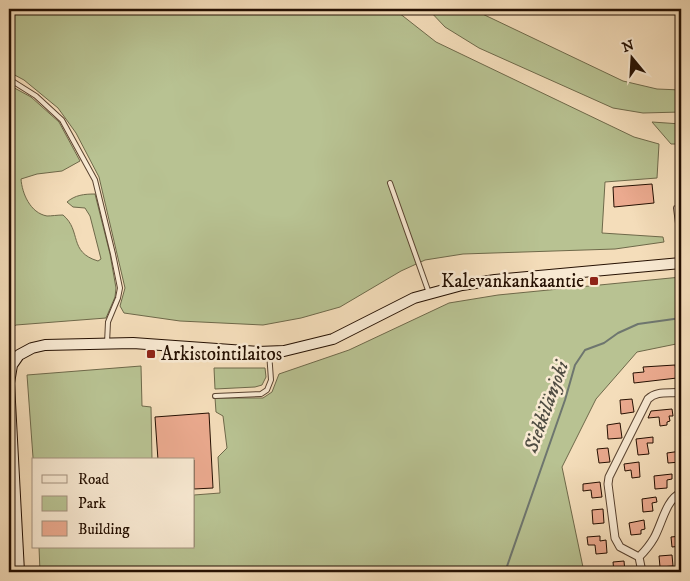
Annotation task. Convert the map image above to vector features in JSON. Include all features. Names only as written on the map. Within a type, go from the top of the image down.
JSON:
[{"type":"street","points":[[19,572],[9,383],[12,365],[19,355],[32,348],[45,345],[106,343],[164,344],[270,352],[300,348],[333,339],[390,309],[430,293],[462,284],[681,263]]},
{"type":"street","points":[[639,557],[620,547],[615,538],[608,484],[609,478],[652,394],[681,392]]},
{"type":"street","points":[[639,557],[655,537],[671,501],[676,495],[681,493]]},
{"type":"street","points":[[639,557],[642,572]]},
{"type":"lane","points":[[9,79],[36,96],[62,120],[95,180],[120,288],[108,322],[106,343]]},
{"type":"lane","points":[[390,183],[430,293]]},
{"type":"lane","points":[[676,208],[681,246]]},
{"type":"lane","points":[[215,396],[261,394],[267,390],[271,380],[270,352]]},
{"type":"green space","points":[[9,9],[394,9],[436,42],[634,137],[659,144],[657,178],[605,182],[602,233],[663,237],[664,242],[615,249],[463,254],[425,260],[401,271],[340,307],[301,318],[263,325],[180,321],[124,313],[120,306],[125,288],[99,177],[76,133],[58,108],[24,80],[9,72]]},
{"type":"green space","points":[[428,9],[472,9],[623,81],[657,89],[681,90],[681,112],[643,113],[613,108],[479,48],[445,27]]},
{"type":"green space","points":[[9,85],[31,97],[59,122],[80,161],[62,171],[37,174],[21,179],[28,202],[41,214],[47,216],[63,215],[69,221],[79,247],[89,257],[98,261],[101,259],[90,216],[85,208],[73,207],[67,202],[80,195],[95,194],[110,254],[116,288],[115,297],[106,318],[16,325],[9,330]]},
{"type":"green space","points":[[652,122],[681,124],[681,144],[671,144]]},
{"type":"green space","points":[[681,277],[681,343],[637,352],[596,399],[562,467],[584,572],[40,572],[39,548],[195,548],[195,495],[220,493],[218,457],[227,448],[223,416],[216,412],[215,398],[263,398],[272,392],[279,374],[349,350],[449,303],[498,295]]},
{"type":"green space","points":[[141,366],[142,406],[151,407],[152,458],[33,458],[27,375]]},
{"type":"green space","points":[[214,368],[265,368],[266,377],[262,385],[255,387],[215,389]]},
{"type":"building","points":[[652,184],[654,203],[614,207],[613,187]]},
{"type":"building","points":[[675,365],[677,378],[634,383],[633,373],[644,372],[643,367]]},
{"type":"building","points":[[632,399],[634,412],[621,414],[620,400]]},
{"type":"building","points":[[672,409],[673,416],[669,416],[670,421],[667,422],[667,425],[660,426],[659,417],[648,418],[651,411]]},
{"type":"building","points":[[209,413],[213,488],[195,489],[195,458],[158,458],[155,417]]},
{"type":"building","points":[[620,423],[622,438],[608,439],[607,425]]},
{"type":"building","points":[[653,437],[653,443],[647,443],[649,454],[638,455],[636,439]]},
{"type":"building","points":[[608,448],[610,462],[599,463],[597,449]]},
{"type":"building","points":[[681,451],[681,462],[668,463],[667,453]]},
{"type":"building","points":[[639,462],[640,477],[632,478],[631,470],[625,471],[624,464]]},
{"type":"building","points":[[672,474],[672,479],[667,480],[667,488],[655,489],[654,476]]},
{"type":"building","points":[[600,482],[602,497],[592,498],[591,490],[583,491],[583,484]]},
{"type":"building","points":[[656,497],[657,502],[652,503],[653,511],[643,512],[642,499]]},
{"type":"building","points":[[603,509],[604,523],[593,524],[592,510]]},
{"type":"building","points":[[644,520],[645,529],[641,530],[641,534],[631,535],[629,523]]},
{"type":"building","points":[[600,536],[600,541],[606,540],[607,553],[596,554],[595,545],[588,545],[587,537]]},
{"type":"building","points":[[681,536],[681,546],[672,547],[671,537]]},
{"type":"building","points":[[672,555],[673,566],[660,567],[659,556]]},
{"type":"building","points":[[624,561],[625,572],[614,572],[613,562]]},
{"type":"waterway","name":"Siekkilänjoki","points":[[505,572],[565,400],[575,365],[585,350],[604,343],[618,333],[638,324],[681,318]]},
{"type":"place","name":"Kalevankankaantie","points":[[594,281]]},
{"type":"place","name":"Arkistointilaitos","points":[[151,354]]}]
